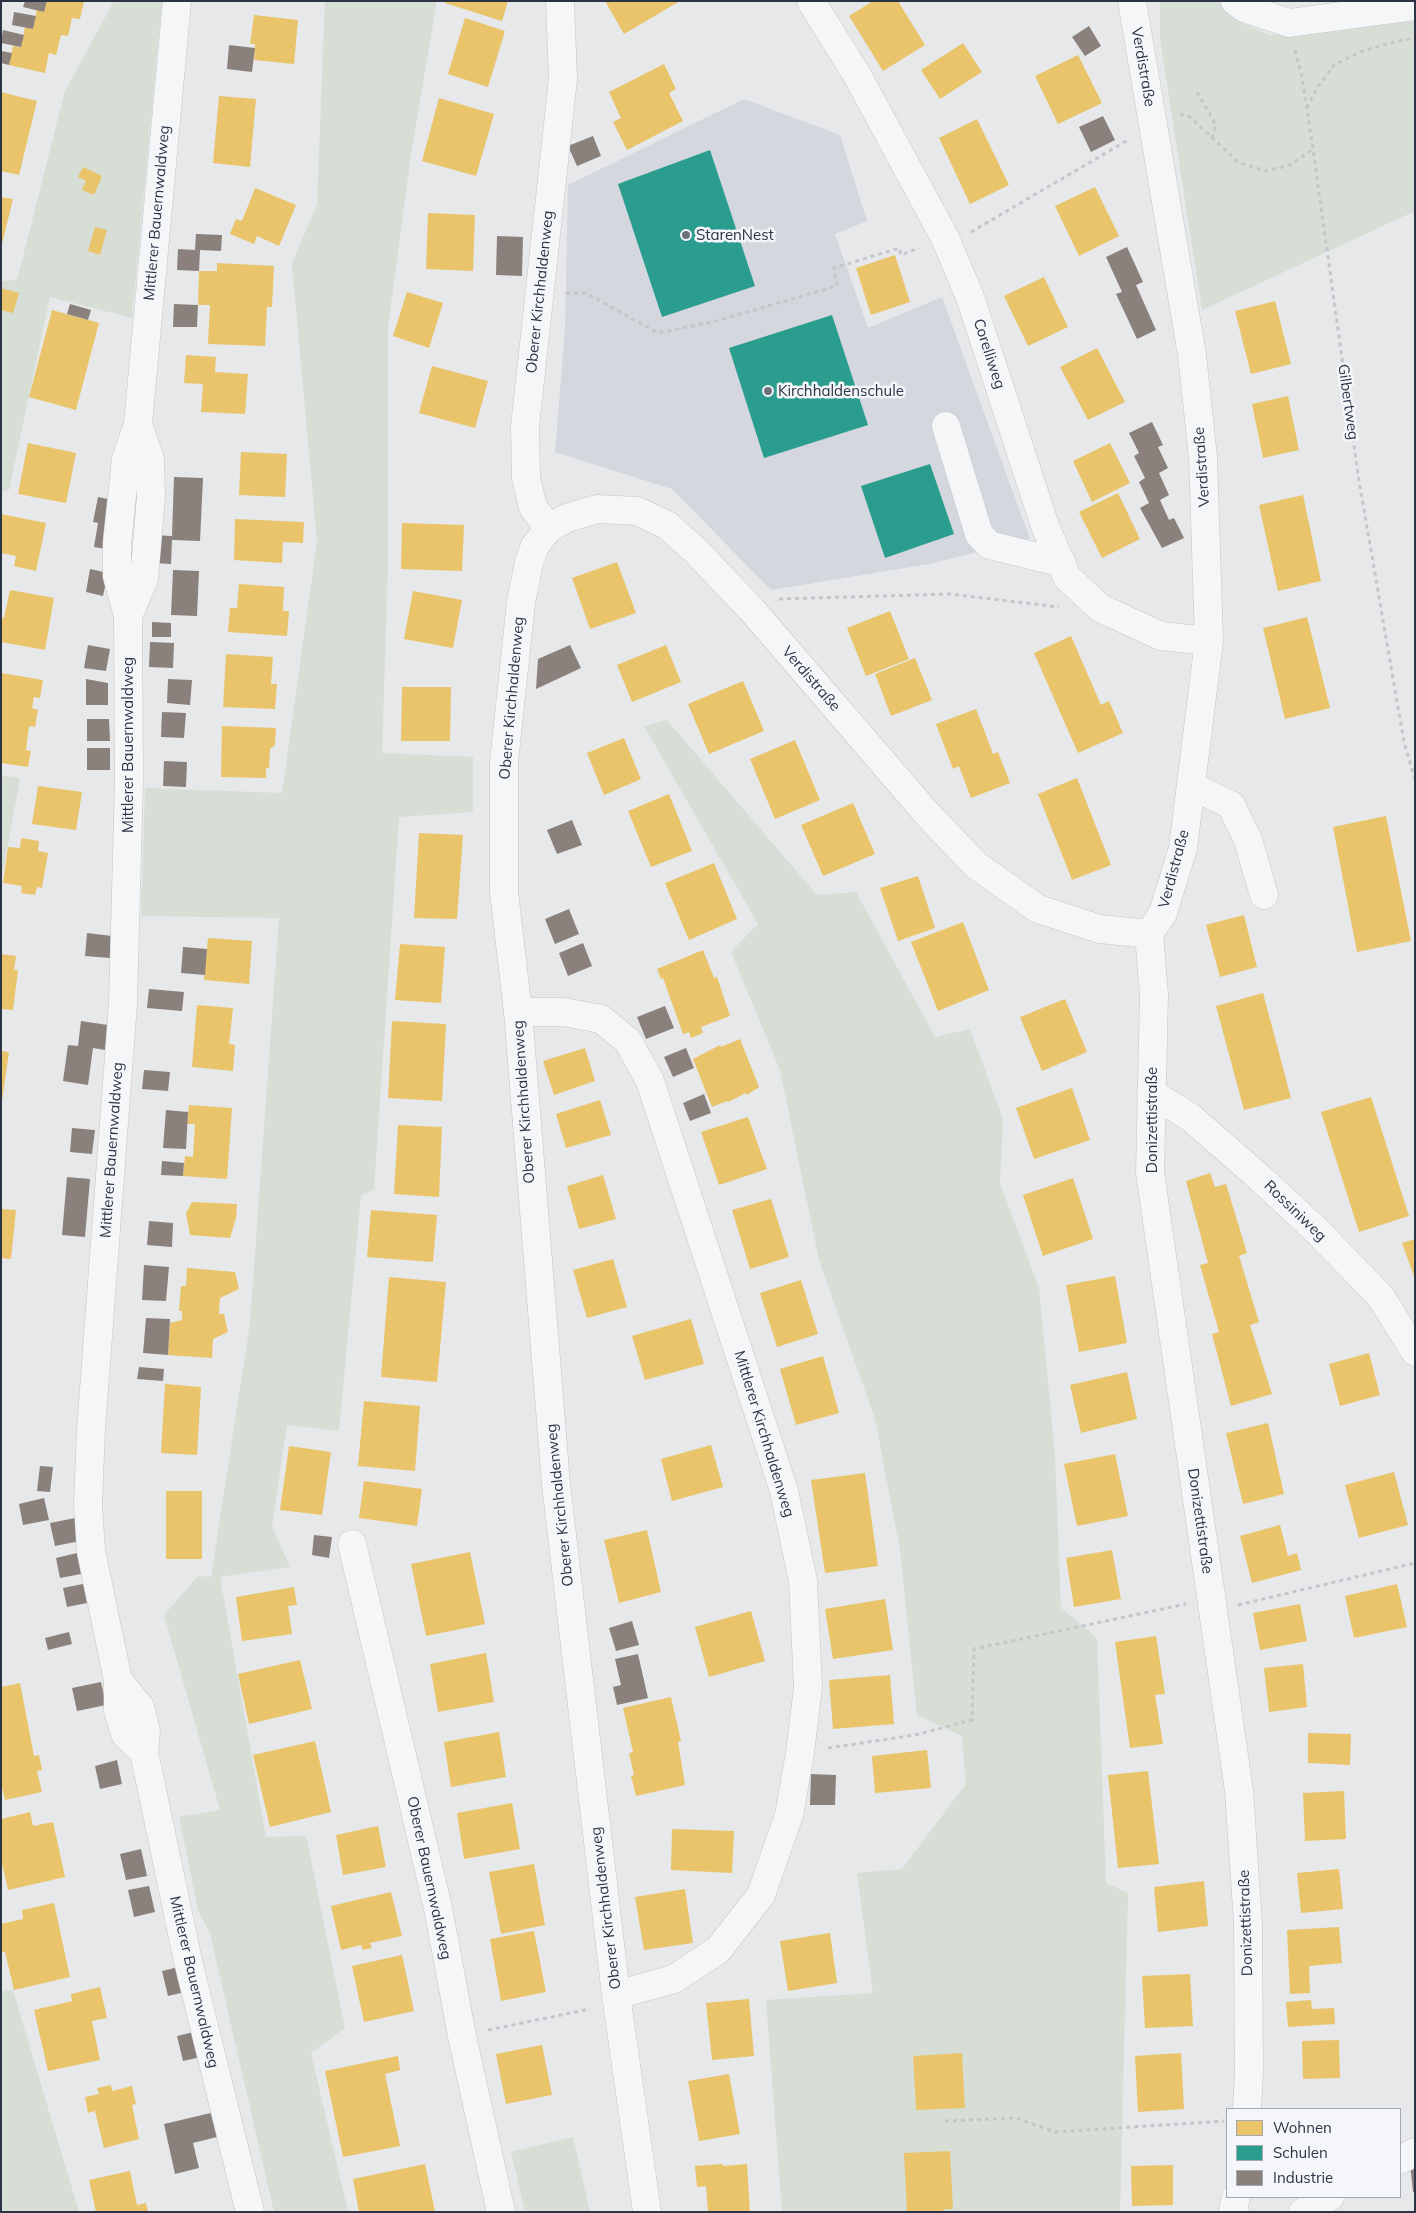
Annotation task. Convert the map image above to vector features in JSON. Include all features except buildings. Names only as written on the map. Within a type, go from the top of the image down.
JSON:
[{"type":"street","name":"Mittlerer Bauernwaldweg","points":[[176,1],[138,424],[126,459],[116,543],[116,576],[128,616],[129,781],[123,1003],[91,1429],[88,1504],[91,1551],[118,1680],[140,1707],[146,1731],[144,1752],[188,1961],[250,2212]]},
{"type":"street","name":"Oberer Kirchhaldenweg","points":[[560,1],[563,79],[526,426],[526,478],[533,507],[549,528],[535,546],[529,562],[523,594],[504,762],[504,892],[518,1012],[556,1484],[616,1999],[647,2212]]},
{"type":"street","name":"Corelliweg","points":[[811,1],[857,75],[946,242],[970,297],[1045,526],[1067,577],[1100,608],[1161,636],[1209,641]]},
{"type":"street","name":"Verdistraße","points":[[549,528],[567,518],[597,509],[637,511],[667,525],[696,550],[752,610],[928,816],[977,866],[1038,909],[1100,929],[1149,934],[1163,913],[1183,848],[1209,641],[1203,457],[1192,355],[1132,1]]},
{"type":"street","points":[[1235,1],[1244,8],[1289,23],[1415,6]]},
{"type":"street","name":"Mittlerer Bauernwaldweg","points":[[128,616],[144,579],[151,497],[150,459],[138,424]]},
{"type":"street","points":[[946,426],[979,534],[990,546],[1062,564]]},
{"type":"street","points":[[122,494],[151,497]]},
{"type":"street","points":[[116,543],[147,545]]},
{"type":"street","points":[[1192,786],[1230,805],[1248,840],[1264,895]]},
{"type":"street","name":"Donizettistraße","points":[[1149,934],[1154,995],[1150,1172],[1239,1791],[1248,1924],[1249,2072],[1247,2108]]},
{"type":"street","name":"Mittlerer Kirchhaldenweg","points":[[518,1012],[564,1012],[600,1019],[628,1041],[650,1081],[784,1491],[803,1582],[808,1687],[800,1753],[789,1815],[761,1895],[718,1950],[674,1978],[616,1999]]},
{"type":"street","name":"Rossiniweg","points":[[1151,1094],[1190,1117],[1316,1230],[1381,1297],[1415,1352]]},
{"type":"street","name":"Oberer Bauernwaldweg","points":[[352,1544],[438,1908],[462,2036],[501,2212]]},
{"type":"street","points":[[1401,2159],[1415,2152]]},
{"type":"street","points":[[1233,2212],[1236,2198]]},
{"type":"street","points":[[1303,2212],[1328,2198]]},
{"type":"path","name":"Gilbertweg","points":[[1289,23],[1302,77],[1313,149],[1359,482],[1404,742],[1415,779]]},
{"type":"path","points":[[1306,108],[1317,88],[1334,65],[1368,50],[1393,42],[1415,38]]},
{"type":"path","points":[[1197,92],[1216,125],[1212,138]]},
{"type":"path","points":[[540,292],[586,293],[658,333],[716,322],[837,286],[834,268],[899,248],[901,255],[946,242],[1128,140],[1155,129],[1179,114],[1190,117],[1238,162],[1265,171],[1290,165],[1313,149]]},
{"type":"path","points":[[798,598],[950,594],[1055,607],[1100,608]]},
{"type":"path","points":[[800,1753],[915,1735],[972,1720],[974,1649],[1415,1563]]},
{"type":"path","points":[[462,2036],[616,1999]]},
{"type":"path","points":[[945,2121],[1016,2118],[1055,2132],[1226,2121]]},
{"type":"shaded area","points":[[114,1],[162,1],[132,318],[50,297],[9,490],[1,491],[1,281],[17,280],[65,91]]},
{"type":"shaded area","points":[[325,1],[437,1],[411,154],[388,327],[388,562],[382,753],[473,757],[473,812],[399,817],[374,1190],[361,1195],[339,1431],[287,1425],[272,1527],[290,1567],[220,1577],[266,1837],[306,1836],[345,2028],[311,2053],[348,2212],[274,2212],[210,1933],[198,1910],[179,1817],[220,1810],[164,1615],[198,1576],[211,1577],[250,1323],[279,918],[141,916],[145,788],[282,793],[317,542],[292,264],[317,204]]},
{"type":"shaded area","points":[[1160,1],[1223,1],[1242,23],[1270,35],[1415,21],[1415,211],[1202,310],[1160,39]]},
{"type":"shaded area","name":"Kirchhaldenschule","points":[[744,99],[840,135],[867,221],[835,234],[868,328],[942,297],[1030,539],[929,564],[771,590],[672,489],[555,452],[565,330],[568,185]]},
{"type":"shaded area","points":[[667,720],[817,895],[856,892],[935,1037],[970,1029],[1003,1119],[1000,1183],[1039,1288],[1055,1456],[1061,1608],[1097,1638],[1106,1883],[1128,1893],[1120,2212],[782,2212],[766,2000],[873,1993],[857,1873],[902,1869],[966,1784],[962,1736],[917,1715],[900,1550],[875,1419],[819,1260],[780,1070],[731,952],[758,924],[644,726]]},
{"type":"shaded area","points":[[1,776],[20,778],[1,883]]},
{"type":"shaded area","points":[[13,1990],[79,2212],[1,2212],[1,1992]]},
{"type":"shaded area","points":[[573,2137],[590,2212],[525,2212],[511,2152]]},
{"type":"place","name":"StarenNest","points":[[686,235]]},
{"type":"place","name":"Kirchhaldenschule","points":[[768,391]]}]
